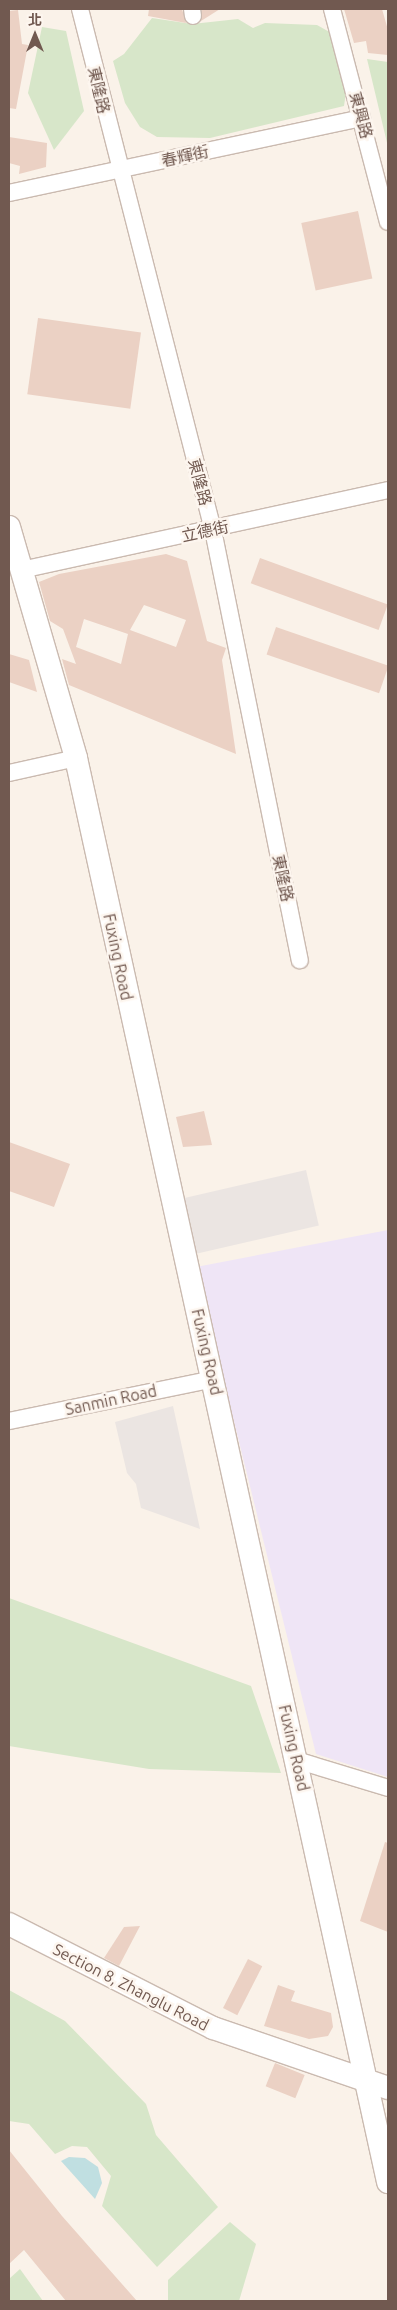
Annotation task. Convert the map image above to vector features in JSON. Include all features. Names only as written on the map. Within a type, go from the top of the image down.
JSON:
[{"type":"street","name":"東隆路","points":[[80,9],[118,170],[213,530],[300,960]]},
{"type":"street","name":"東興路","points":[[332,9],[388,222]]},
{"type":"street","name":"春輝街","points":[[9,193],[362,118]]},
{"type":"street","name":"立德街","points":[[20,570],[213,530],[388,490]]},
{"type":"street","name":"Fuxing Road","points":[[9,527],[76,758],[296,1760],[379,2085],[388,2182]]},
{"type":"street","points":[[9,773],[76,758]]},
{"type":"street","name":"Sanmin Road","points":[[9,1421],[213,1379]]},
{"type":"street","points":[[296,1760],[388,1788]]},
{"type":"street","name":"Section 8, Zhanglu Road","points":[[9,1924],[169,2009],[379,2085]]},
{"type":"shaded area","points":[[306,1170],[319,1226],[194,1254],[181,1199]]},
{"type":"shaded area","points":[[388,1230],[388,1777],[316,1754],[196,1267]]},
{"type":"shaded area","points":[[173,1406],[200,1529],[141,1508],[136,1484],[127,1473],[115,1422]]},
{"type":"green space","points":[[152,18],[192,24],[238,19],[253,28],[265,23],[317,25],[333,34],[347,85],[344,106],[210,138],[157,137],[140,127],[125,103],[113,61],[124,54]]},
{"type":"green space","points":[[42,27],[66,31],[84,111],[54,150],[28,93]]},
{"type":"green space","points":[[367,59],[388,62],[388,147]]},
{"type":"green space","points":[[9,1598],[251,1686],[281,1773],[149,1769],[9,1746]]},
{"type":"green space","points":[[9,1990],[65,2021],[146,2104],[156,2135],[218,2207],[157,2267],[102,2206],[111,2176],[87,2147],[72,2146],[55,2154],[29,2124],[9,2121]]},
{"type":"green space","points":[[230,2222],[256,2244],[239,2301],[168,2301],[168,2280]]},
{"type":"green space","points":[[20,2269],[43,2301],[9,2301],[9,2279]]},
{"type":"water","points":[[69,2157],[85,2158],[98,2167],[102,2183],[95,2199],[61,2161]]},
{"type":"building","points":[[149,9],[182,9],[186,23],[148,16]]},
{"type":"building","points":[[202,9],[220,9],[201,21]]},
{"type":"building","points":[[344,9],[382,9],[388,30],[388,55],[368,53],[366,41],[354,43]]},
{"type":"building","points":[[18,10],[22,44],[28,45],[16,109],[9,108],[9,11]]},
{"type":"building","points":[[9,137],[47,143],[46,167],[19,174],[20,166],[9,163]]},
{"type":"building","points":[[358,211],[372,278],[316,291],[301,223]]},
{"type":"building","points":[[38,318],[141,332],[130,409],[27,394]]},
{"type":"building","points":[[166,554],[187,561],[207,641],[226,648],[222,660],[236,754],[69,685],[62,659],[76,664],[63,629],[50,621],[39,582],[59,574]],"holes":[[[144,605],[186,620],[176,647],[130,630]],[[84,619],[128,634],[121,664],[76,647]]]},
{"type":"building","points":[[260,558],[388,605],[379,630],[251,583]]},
{"type":"building","points":[[276,627],[388,666],[379,693],[267,654]]},
{"type":"building","points":[[9,654],[29,660],[37,692],[9,682]]},
{"type":"building","points":[[204,1111],[212,1145],[183,1147],[176,1117]]},
{"type":"building","points":[[9,1142],[70,1164],[54,1207],[9,1191]]},
{"type":"building","points":[[385,1842],[388,1843],[388,1932],[360,1921]]},
{"type":"building","points":[[140,1926],[119,1966],[104,1958],[124,1927]]},
{"type":"building","points":[[248,1959],[262,1966],[237,2015],[223,2008]]},
{"type":"building","points":[[278,1985],[295,1991],[291,2001],[331,2013],[333,2027],[328,2036],[309,2039],[264,2026]]},
{"type":"building","points":[[275,2063],[305,2075],[295,2098],[266,2086]]},
{"type":"building","points":[[9,2150],[62,2216],[137,2301],[66,2301],[24,2250],[9,2264]]}]
